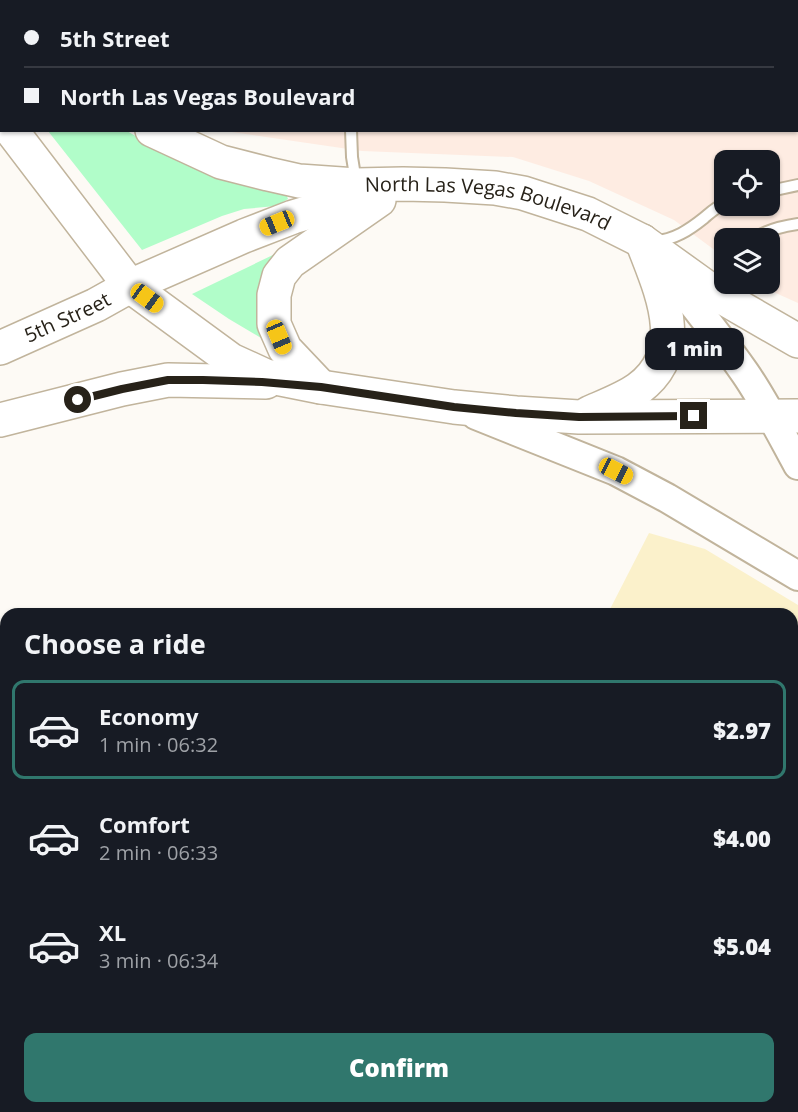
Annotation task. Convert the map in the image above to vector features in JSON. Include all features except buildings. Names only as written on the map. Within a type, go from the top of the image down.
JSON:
[{"type":"main road","points":[[13,132],[130,286],[231,360],[266,376],[321,387],[454,407],[516,413],[579,417],[785,416]]},
{"type":"main road","name":"North Las Vegas Boulevard","points":[[156,132],[221,162],[299,181],[356,185],[445,185],[495,188],[523,193],[588,214],[714,279]]},
{"type":"main road","points":[[321,387],[285,349],[274,324],[274,295],[279,276],[290,262],[403,184]]},
{"type":"main road","name":"5th Street","points":[[0,348],[130,286],[244,236],[293,217],[403,184]]},
{"type":"main road","points":[[642,241],[713,329],[745,374],[785,416],[798,465]]},
{"type":"main road","points":[[579,417],[637,390],[653,374],[666,353],[669,337],[668,319],[642,241]]},
{"type":"main road","name":"North Las Vegas Boulevard","points":[[735,294],[798,341]]},
{"type":"main road","points":[[0,420],[122,389],[168,380],[262,382],[321,387]]},
{"type":"main road","points":[[454,407],[616,471],[667,498],[798,576]]},
{"type":"lane","points":[[351,132],[356,185]]},
{"type":"lane","points":[[780,189],[798,185]]},
{"type":"lane","points":[[642,241],[668,240],[692,227],[714,210]]},
{"type":"lane","points":[[780,228],[798,224]]},
{"type":"shaded area","points":[[232,132],[798,132],[798,303],[778,294],[780,294],[780,228],[714,228],[714,250],[674,220],[589,181],[513,157],[362,151]]},
{"type":"green space","points":[[49,132],[129,132],[159,150],[285,191],[288,199],[276,206],[244,209],[222,216],[142,250]]},
{"type":"green space","points":[[275,254],[265,295],[261,338],[192,294]]},
{"type":"sand","points":[[649,533],[705,549],[798,605],[798,608],[611,608]]},
{"type":"route","points":[[78,400],[168,380],[203,380],[321,387],[454,407],[516,413],[579,417],[694,416]]}]
